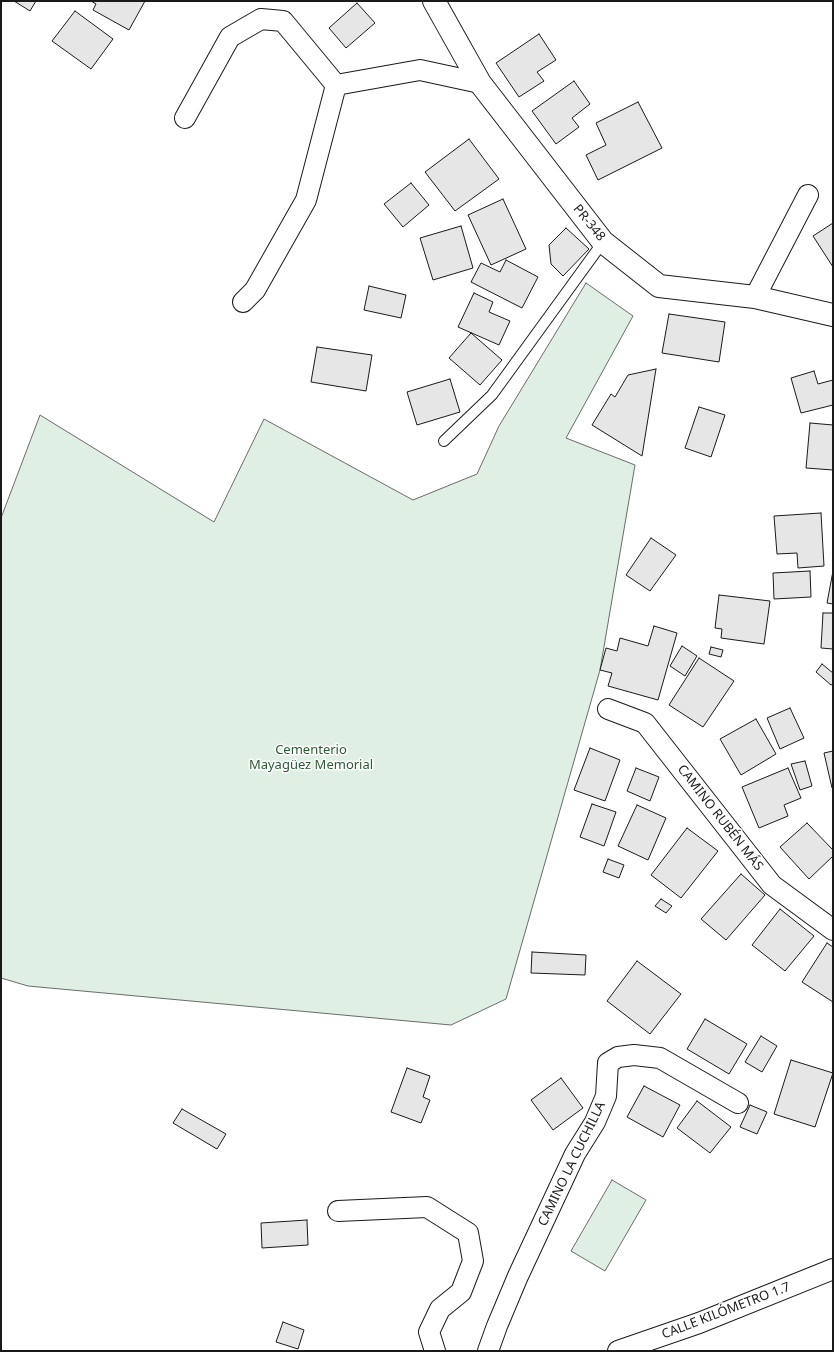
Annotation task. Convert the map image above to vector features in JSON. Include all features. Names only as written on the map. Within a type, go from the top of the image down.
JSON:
[{"type":"street","name":"PR-348","points":[[434,1],[480,82],[603,242],[659,286],[756,297],[833,315]]},
{"type":"street","points":[[185,118],[230,36],[261,19],[283,21],[336,85]]},
{"type":"street","points":[[336,85],[420,70],[480,82]]},
{"type":"street","points":[[243,302],[255,290],[306,200],[336,85]]},
{"type":"street","points":[[756,297],[808,194]]},
{"type":"street","name":"CAMINO RUBÉN MÁS","points":[[608,709],[645,722],[772,885],[833,930]]},
{"type":"street","name":"CAMINO LA CUCHILLA","points":[[488,1351],[497,1326],[522,1269],[575,1154],[595,1122],[606,1096],[608,1063],[618,1057],[634,1055],[660,1058],[738,1103]]},
{"type":"street","points":[[338,1211],[427,1207],[468,1233],[473,1261],[461,1292],[440,1309],[429,1332],[435,1351]]},
{"type":"street","name":"CALLE KILÓMETRO 1.7","points":[[618,1351],[699,1323],[833,1269]]},
{"type":"lane","points":[[444,441],[492,396],[603,242]]},
{"type":"green space","name":"Cementerio Mayagüez Memorial","points":[[586,283],[633,316],[566,438],[635,465],[600,670],[506,999],[451,1025],[28,986],[1,978],[1,518],[40,415],[214,522],[264,419],[413,500],[477,474],[499,426]]},
{"type":"green space","points":[[612,1180],[646,1200],[605,1271],[571,1251]]},
{"type":"building","points":[[14,1],[36,1],[30,11]]},
{"type":"building","points":[[91,1],[145,1],[129,30],[93,10],[96,4]]},
{"type":"building","points":[[357,3],[375,23],[346,48],[329,28]]},
{"type":"building","points":[[75,11],[113,39],[91,69],[52,41]]},
{"type":"building","points":[[539,34],[556,60],[537,72],[544,81],[519,97],[496,63]]},
{"type":"building","points":[[574,81],[590,104],[572,118],[579,127],[556,144],[532,111]]},
{"type":"building","points":[[638,102],[662,148],[598,180],[586,155],[606,145],[596,123]]},
{"type":"building","points":[[469,139],[499,179],[455,211],[425,172]]},
{"type":"building","points":[[411,183],[429,205],[403,227],[384,204]]},
{"type":"building","points":[[503,199],[526,249],[491,265],[468,215]]},
{"type":"building","points":[[833,223],[833,267],[813,236]]},
{"type":"building","points":[[461,226],[473,268],[433,280],[420,238]]},
{"type":"building","points":[[566,228],[589,249],[563,276],[551,264],[549,245]]},
{"type":"building","points":[[506,260],[538,277],[522,308],[471,282],[481,263],[500,272]]},
{"type":"building","points":[[369,286],[406,295],[401,318],[364,310]]},
{"type":"building","points":[[474,293],[493,302],[489,312],[510,321],[499,345],[458,327]]},
{"type":"building","points":[[669,314],[725,322],[719,362],[662,353]]},
{"type":"building","points":[[471,333],[502,360],[480,385],[449,358]]},
{"type":"building","points":[[317,347],[372,355],[366,391],[311,382]]},
{"type":"building","points":[[656,369],[642,456],[592,425],[611,394],[615,397],[628,375]]},
{"type":"building","points":[[814,371],[818,384],[833,380],[833,405],[801,413],[791,378]]},
{"type":"building","points":[[450,379],[460,412],[417,425],[407,392]]},
{"type":"building","points":[[699,407],[725,415],[711,457],[685,448]]},
{"type":"building","points":[[810,423],[833,425],[833,470],[806,468]]},
{"type":"building","points":[[821,513],[824,566],[798,568],[797,553],[777,554],[774,516]]},
{"type":"building","points":[[651,538],[676,555],[650,591],[626,575]]},
{"type":"building","points":[[810,571],[811,597],[774,599],[773,573]]},
{"type":"building","points":[[833,571],[833,604],[827,603]]},
{"type":"building","points":[[719,595],[770,601],[764,644],[721,638],[722,629],[715,628]]},
{"type":"building","points":[[823,613],[833,613],[833,649],[821,648]]},
{"type":"building","points":[[654,626],[677,633],[658,700],[608,686],[612,673],[600,670],[606,648],[617,651],[620,638],[648,646]]},
{"type":"building","points":[[682,646],[697,656],[685,676],[670,666]]},
{"type":"building","points":[[711,647],[723,650],[721,657],[709,654]]},
{"type":"building","points":[[699,658],[734,681],[703,727],[669,705]]},
{"type":"building","points":[[822,664],[833,673],[833,684],[831,685],[816,672]]},
{"type":"building","points":[[790,708],[804,738],[780,749],[767,718]]},
{"type":"building","points":[[756,719],[776,754],[741,775],[720,739]]},
{"type":"building","points":[[590,748],[620,760],[605,801],[574,790]]},
{"type":"building","points":[[833,751],[833,788],[832,788],[824,753]]},
{"type":"building","points":[[805,761],[812,786],[800,790],[791,764]]},
{"type":"building","points":[[636,768],[659,777],[650,801],[627,791]]},
{"type":"building","points":[[788,768],[801,798],[784,805],[788,816],[759,828],[742,787]]},
{"type":"building","points":[[592,804],[616,812],[604,846],[580,837]]},
{"type":"building","points":[[637,805],[666,818],[648,860],[618,846]]},
{"type":"building","points":[[807,823],[833,850],[833,856],[809,879],[780,847]]},
{"type":"building","points":[[687,828],[718,851],[681,898],[651,875]]},
{"type":"building","points":[[608,859],[624,865],[619,878],[603,872]]},
{"type":"building","points":[[741,874],[765,895],[726,940],[701,919]]},
{"type":"building","points":[[661,899],[672,906],[666,913],[655,906]]},
{"type":"building","points":[[780,909],[814,936],[785,971],[752,945]]},
{"type":"building","points":[[827,943],[833,947],[833,1002],[802,982]]},
{"type":"building","points":[[532,952],[586,955],[585,975],[531,973]]},
{"type":"building","points":[[637,961],[681,994],[650,1034],[607,1001]]},
{"type":"building","points":[[705,1019],[747,1044],[729,1074],[687,1049]]},
{"type":"building","points":[[761,1036],[777,1046],[762,1072],[745,1062]]},
{"type":"building","points":[[791,1060],[833,1073],[815,1127],[774,1114]]},
{"type":"building","points":[[407,1068],[430,1076],[423,1097],[430,1100],[421,1123],[391,1112]]},
{"type":"building","points":[[561,1078],[583,1108],[553,1130],[531,1100]]},
{"type":"building","points":[[644,1086],[680,1105],[663,1137],[627,1117]]},
{"type":"building","points":[[697,1101],[731,1127],[710,1153],[677,1128]]},
{"type":"building","points":[[750,1105],[767,1112],[757,1134],[740,1127]]},
{"type":"building","points":[[182,1109],[226,1134],[217,1149],[173,1123]]},
{"type":"building","points":[[307,1220],[308,1245],[262,1248],[261,1223]]},
{"type":"building","points":[[283,1322],[304,1330],[298,1349],[276,1342]]}]
